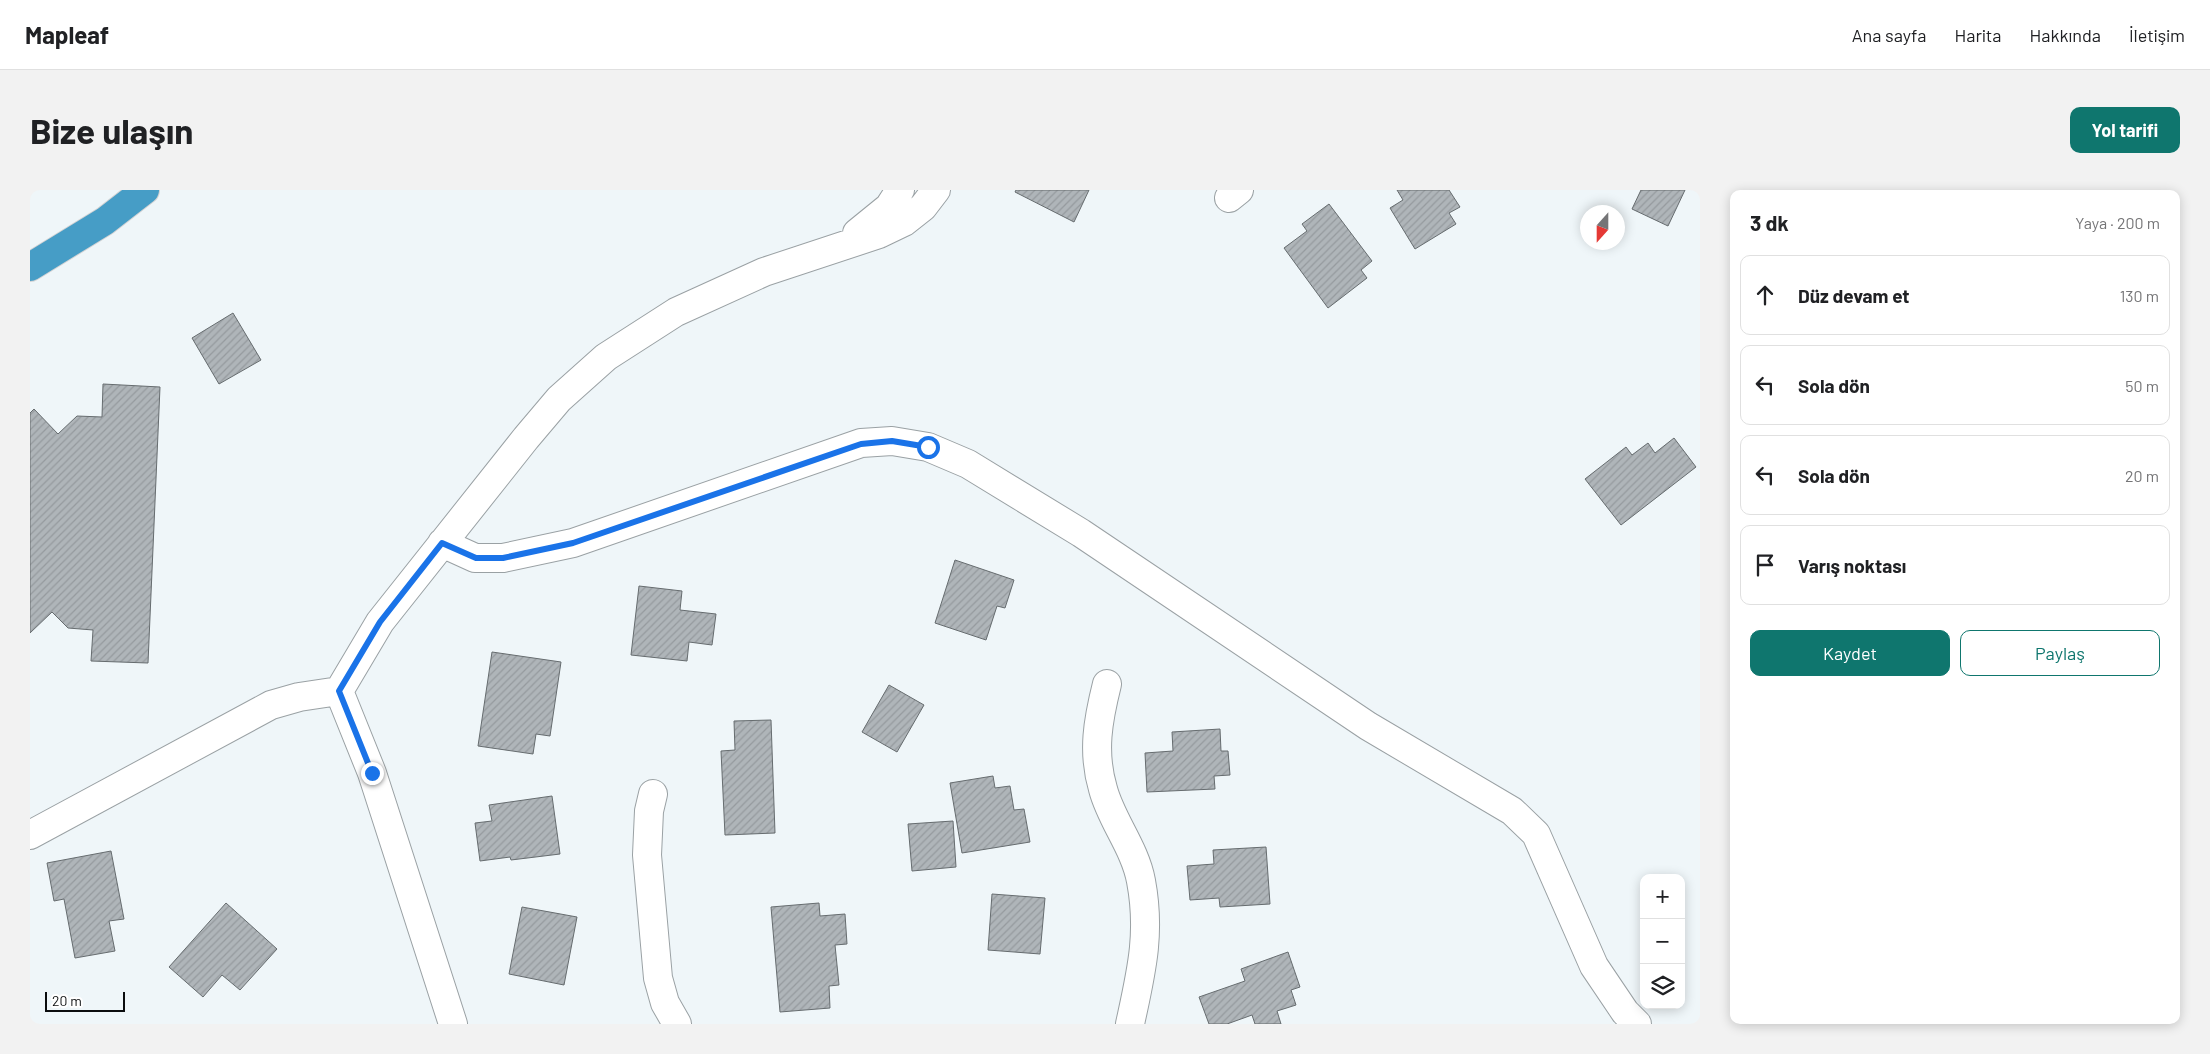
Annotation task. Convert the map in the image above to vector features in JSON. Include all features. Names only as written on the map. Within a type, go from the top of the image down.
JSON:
[{"type":"highway","points":[[30,267],[105,221],[145,190]]},
{"type":"street","points":[[841,245],[889,207],[900,190]]},
{"type":"street","points":[[339,691],[380,622],[442,543],[559,399],[606,357],[676,312],[764,272],[879,234],[904,222],[923,207],[936,190]]},
{"type":"street","points":[[442,543],[476,558],[503,558],[573,543],[861,444],[892,441],[928,447],[968,464],[1081,533],[1368,726],[1512,811],[1536,834],[1594,966],[1626,1012],[1637,1024]]},
{"type":"street","points":[[1107,684],[1097,726],[1097,757],[1103,790],[1141,879],[1146,932],[1142,968],[1130,1024]]},
{"type":"street","points":[[30,835],[271,705],[299,697],[339,691]]},
{"type":"street","points":[[339,691],[372,773],[453,1024]]},
{"type":"street","points":[[653,794],[649,811],[647,855],[658,978],[665,1003],[677,1024]]},
{"type":"building","points":[[1016,190],[1089,190],[1074,222],[1015,192]]},
{"type":"building","points":[[1397,190],[1449,190],[1460,207],[1449,213],[1456,224],[1415,249],[1390,208],[1403,200]]},
{"type":"building","points":[[1641,190],[1685,190],[1668,226],[1632,209]]},
{"type":"building","points":[[1329,204],[1372,261],[1361,270],[1367,278],[1328,308],[1284,248],[1307,231],[1302,224]]},
{"type":"building","points":[[233,313],[261,360],[219,384],[192,338]]},
{"type":"building","points":[[103,384],[160,387],[148,663],[91,661],[93,630],[68,628],[52,612],[30,633],[30,413],[34,409],[58,434],[77,416],[102,417]]},
{"type":"building","points":[[1674,438],[1696,467],[1621,525],[1585,479],[1626,447],[1632,455],[1648,443],[1655,453]]},
{"type":"building","points":[[955,560],[1014,580],[1005,608],[997,606],[986,640],[935,623]]},
{"type":"building","points":[[639,586],[682,591],[680,610],[716,614],[712,645],[689,642],[687,661],[631,655]]},
{"type":"building","points":[[492,652],[561,662],[550,736],[536,734],[533,754],[478,746]]},
{"type":"building","points":[[889,685],[924,705],[897,752],[862,732]]},
{"type":"building","points":[[771,720],[775,833],[725,835],[721,751],[735,750],[734,721]]},
{"type":"building","points":[[1220,729],[1221,751],[1228,751],[1230,775],[1214,776],[1215,789],[1147,792],[1145,753],[1173,751],[1172,732]]},
{"type":"building","points":[[993,776],[995,788],[1010,786],[1014,810],[1024,809],[1030,842],[962,853],[950,783]]},
{"type":"building","points":[[552,796],[560,854],[511,860],[510,857],[480,861],[475,823],[492,821],[489,805]]},
{"type":"building","points":[[953,821],[956,867],[912,871],[908,824]]},
{"type":"building","points":[[1266,847],[1270,904],[1220,907],[1219,898],[1190,900],[1187,866],[1214,864],[1213,850]]},
{"type":"building","points":[[111,851],[124,919],[109,921],[115,951],[75,958],[64,899],[54,901],[47,863]]},
{"type":"building","points":[[992,894],[1045,898],[1040,954],[988,950]]},
{"type":"building","points":[[226,903],[277,949],[240,990],[222,975],[203,997],[169,967]]},
{"type":"building","points":[[819,903],[820,916],[845,914],[847,944],[835,945],[839,985],[829,986],[830,1008],[780,1012],[771,907]]},
{"type":"building","points":[[522,907],[577,917],[564,985],[509,974]]},
{"type":"building","points":[[1288,952],[1300,987],[1291,990],[1296,1005],[1277,1011],[1281,1024],[1255,1024],[1252,1015],[1227,1024],[1209,1024],[1199,997],[1245,981],[1241,969]]},
{"type":"route","points":[[372,773],[339,691],[380,622],[442,543],[476,558],[503,558],[573,543],[861,444],[892,441],[928,447]]}]
